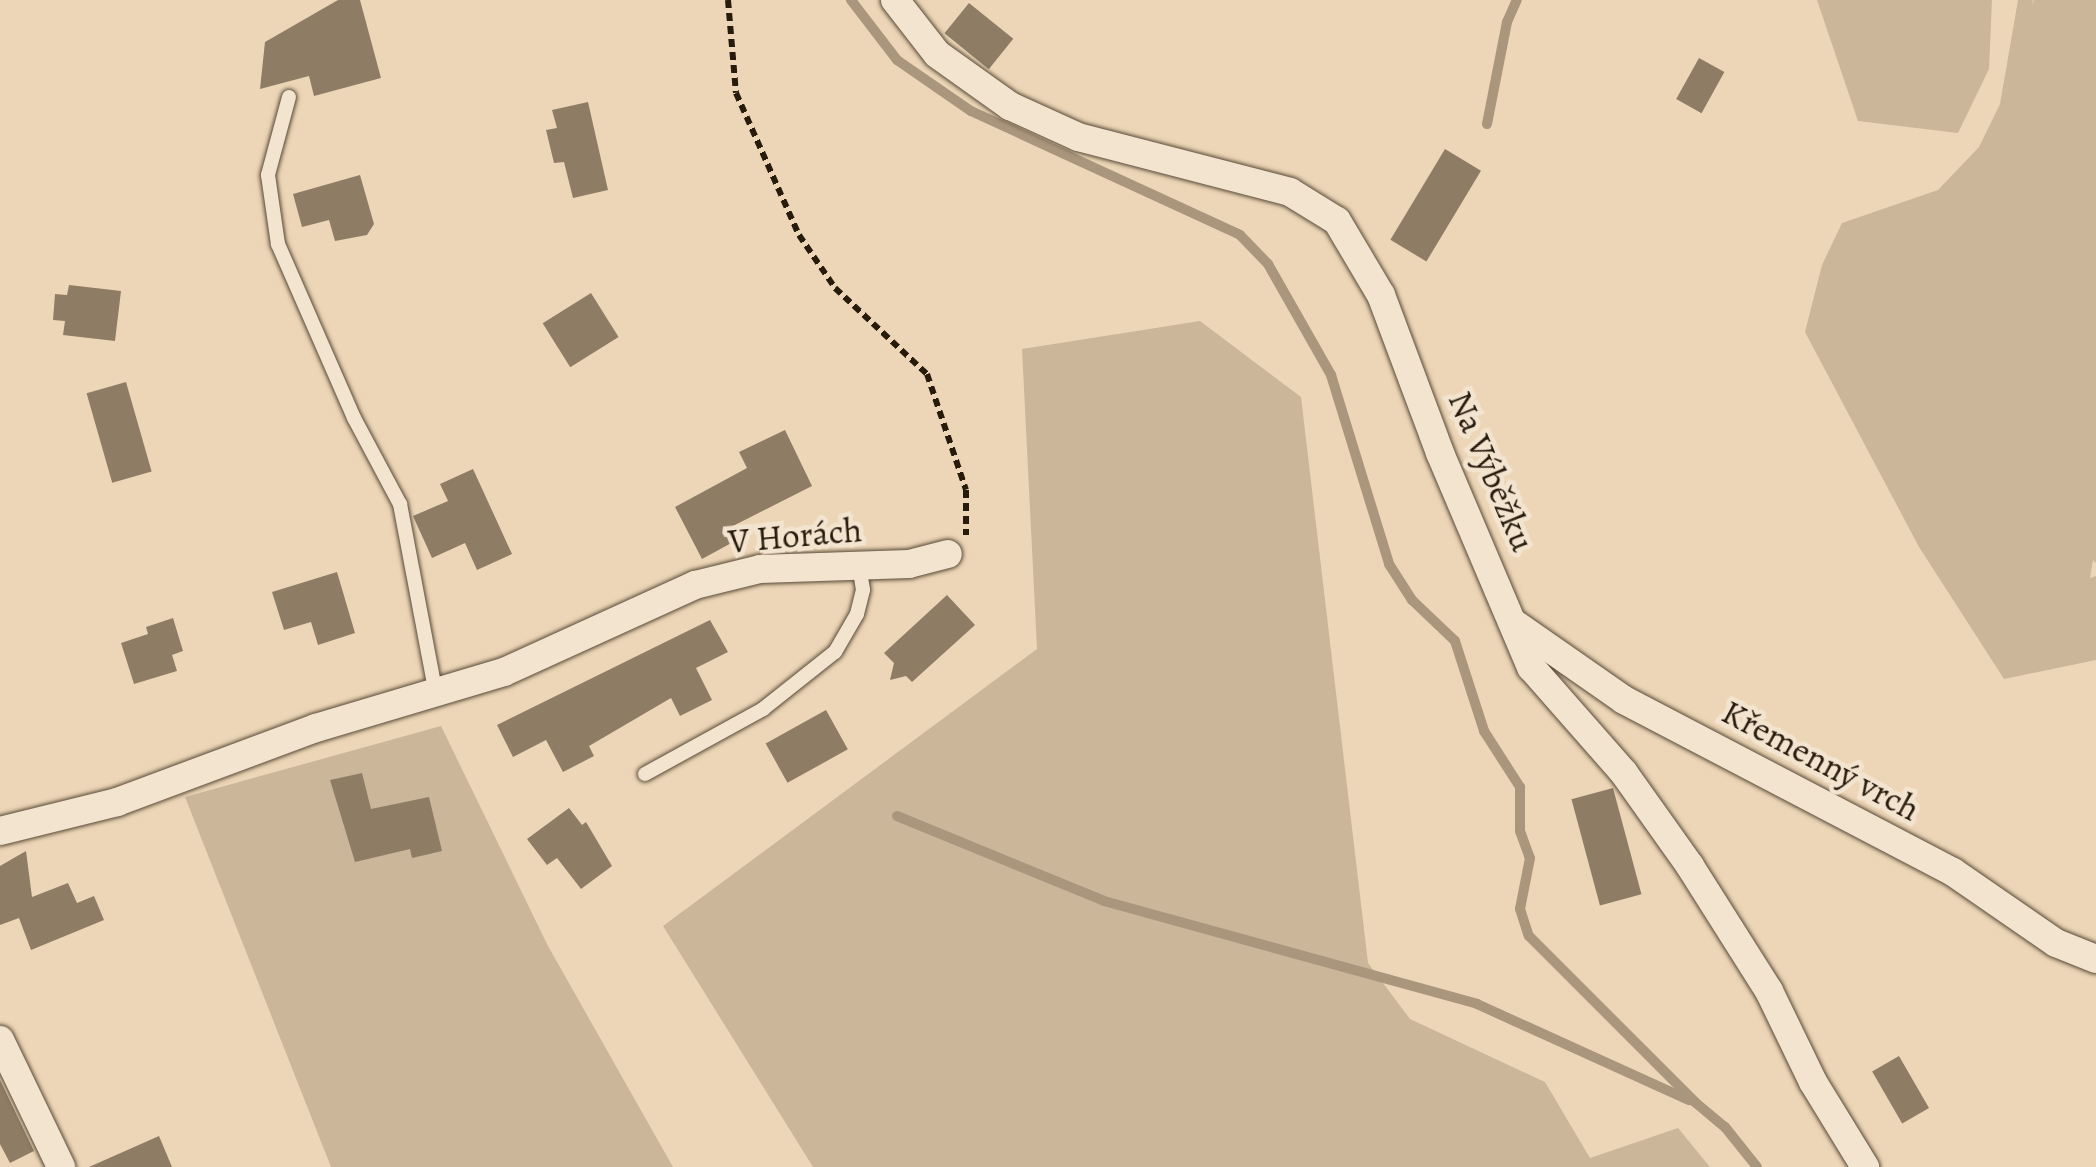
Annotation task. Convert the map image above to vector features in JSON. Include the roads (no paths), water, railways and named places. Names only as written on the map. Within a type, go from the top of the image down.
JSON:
[{"type":"street","name":"Na Výběžku","points":[[895,0],[937,54],[1010,106],[1078,137],[1290,192],[1337,221],[1382,295],[1440,453],[1531,667],[1624,773],[1690,866],[1769,990],[1812,1082],[1865,1167]]},
{"type":"street","name":"V Horách","points":[[0,831],[118,802],[316,728],[504,672],[696,584],[760,569],[909,564],[948,554]]},
{"type":"street","name":"Křemenný vrch","points":[[1514,623],[1624,700],[1953,872],[2056,943],[2096,959]]},
{"type":"street","points":[[0,1040],[61,1167]]},
{"type":"lane","points":[[289,98],[268,175],[278,244],[347,402],[400,504],[436,694]]},
{"type":"lane","points":[[646,774],[763,709],[835,652],[857,614],[864,590],[859,565]]},
{"type":"waterway","points":[[851,0],[897,60],[971,111],[1240,235],[1268,264],[1331,375],[1389,564],[1412,600],[1455,641],[1484,731],[1520,787],[1520,831],[1530,858],[1520,909],[1529,936],[1696,1103],[1725,1127],[1757,1167]]},
{"type":"waterway","points":[[1487,124],[1507,22],[1517,0]]},
{"type":"waterway","points":[[897,816],[1104,901],[1477,1004],[1689,1100]]}]
